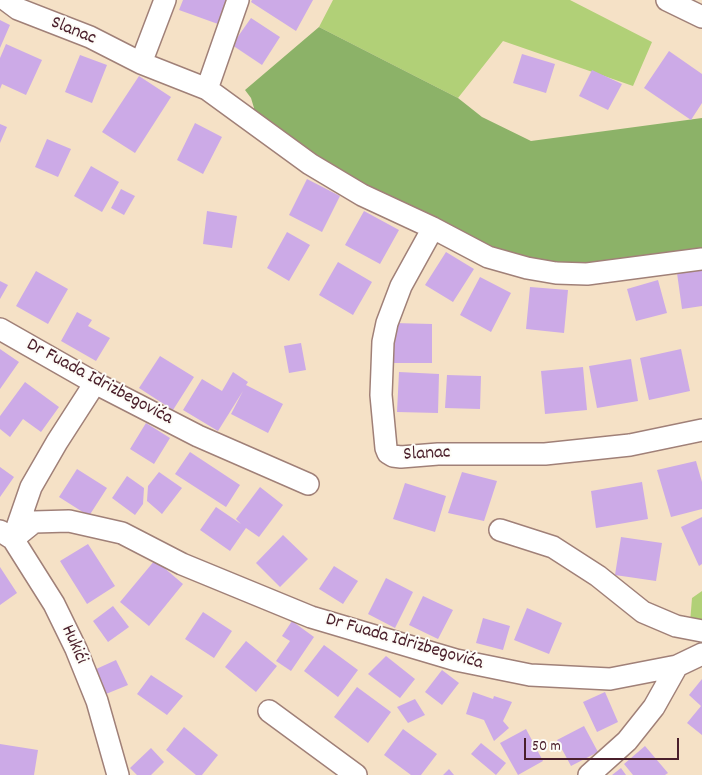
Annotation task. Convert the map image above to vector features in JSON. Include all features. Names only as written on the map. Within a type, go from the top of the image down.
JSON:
[{"type":"street","name":"Slanac","points":[[6,0],[18,9],[90,37],[141,63],[207,89],[318,168],[362,195],[433,228],[488,257],[527,268],[556,273],[587,274],[702,259]]},
{"type":"street","points":[[141,63],[165,0]]},
{"type":"street","points":[[207,89],[238,0]]},
{"type":"street","points":[[667,0],[702,17]]},
{"type":"street","name":"Slanac","points":[[433,228],[401,286],[387,323],[383,342],[381,395],[388,453],[401,457],[438,454],[546,454],[630,445],[702,430]]},
{"type":"street","name":"Dr Fuada Idrizbegovića","points":[[0,329],[95,383],[198,436],[308,484]]},
{"type":"street","points":[[6,535],[57,442],[95,383]]},
{"type":"street","name":"Dr Fuada Idrizbegovića","points":[[6,535],[34,522],[69,521],[122,533],[182,564],[311,617],[456,660],[530,675],[610,679],[677,666],[702,654]]},
{"type":"street","points":[[500,530],[552,546],[598,576],[643,612],[676,626],[702,630]]},
{"type":"street","name":"Hukići","points":[[6,535],[54,604],[76,649],[98,701],[118,775]]},
{"type":"street","points":[[590,775],[627,742],[654,707],[677,666]]},
{"type":"street","points":[[269,711],[356,775]]},
{"type":"green space","points":[[333,0],[570,0],[652,42],[633,86],[503,41],[458,98],[319,27]]},
{"type":"green space","points":[[319,27],[458,98],[482,117],[531,141],[702,118],[702,259],[587,274],[488,257],[246,116],[254,108],[251,98],[245,90]]},
{"type":"green space","points":[[702,591],[702,626],[690,623],[692,598]]},
{"type":"building","points":[[183,0],[226,0],[218,24],[179,10]]},
{"type":"building","points":[[252,0],[313,0],[296,31],[251,2]]},
{"type":"building","points":[[251,18],[280,37],[262,65],[232,45]]},
{"type":"building","points":[[0,20],[10,25],[0,48]]},
{"type":"building","points":[[6,44],[42,60],[26,95],[2,84],[0,89],[0,58]]},
{"type":"building","points":[[669,51],[702,74],[702,103],[691,120],[644,88]]},
{"type":"building","points":[[522,54],[555,64],[546,93],[513,83]]},
{"type":"building","points":[[80,55],[107,65],[92,103],[65,92]]},
{"type":"building","points":[[592,70],[622,84],[608,110],[579,96]]},
{"type":"building","points":[[139,76],[171,97],[135,153],[102,132]]},
{"type":"building","points":[[195,123],[222,137],[203,174],[177,160]]},
{"type":"building","points":[[0,124],[7,127],[0,143]]},
{"type":"building","points":[[47,139],[71,149],[58,177],[35,167]]},
{"type":"building","points":[[91,166],[119,182],[102,212],[74,196]]},
{"type":"building","points":[[307,179],[340,196],[322,232],[289,215]]},
{"type":"building","points":[[121,189],[135,196],[124,215],[111,208]]},
{"type":"building","points":[[207,211],[237,216],[232,248],[203,244]]},
{"type":"building","points":[[364,211],[399,230],[380,264],[345,245]]},
{"type":"building","points":[[287,232],[310,245],[289,281],[267,268]]},
{"type":"building","points":[[446,252],[474,269],[453,302],[425,285]]},
{"type":"building","points":[[338,262],[372,282],[353,315],[319,295]]},
{"type":"building","points":[[702,269],[702,306],[682,309],[677,273]]},
{"type":"building","points":[[36,271],[68,289],[48,324],[16,306]]},
{"type":"building","points":[[480,277],[511,293],[491,332],[460,315]]},
{"type":"building","points":[[658,280],[667,313],[636,321],[627,289]]},
{"type":"building","points":[[0,281],[8,285],[0,299]]},
{"type":"building","points":[[530,287],[568,290],[564,333],[526,329]]},
{"type":"building","points":[[77,312],[92,320],[88,326],[110,338],[96,361],[61,341]]},
{"type":"building","points":[[394,323],[432,324],[432,363],[393,363]]},
{"type":"building","points":[[301,343],[306,370],[289,373],[284,346]]},
{"type":"building","points":[[0,349],[19,362],[0,389]]},
{"type":"building","points":[[681,349],[690,391],[649,400],[640,358]]},
{"type":"building","points":[[160,356],[194,377],[173,410],[139,388]]},
{"type":"building","points":[[631,359],[638,401],[597,408],[589,366]]},
{"type":"building","points":[[583,367],[587,410],[545,414],[541,371]]},
{"type":"building","points":[[233,372],[248,382],[246,385],[283,404],[268,433],[231,414],[243,391],[218,431],[183,410],[202,379],[222,391]]},
{"type":"building","points":[[399,372],[439,374],[438,413],[397,412]]},
{"type":"building","points":[[447,375],[481,376],[480,409],[445,408]]},
{"type":"building","points":[[25,382],[59,407],[41,432],[23,419],[10,437],[0,429],[0,416]]},
{"type":"building","points":[[146,423],[170,438],[154,464],[130,449]]},
{"type":"building","points":[[190,452],[240,485],[226,507],[175,474]]},
{"type":"building","points":[[696,461],[702,482],[702,509],[671,517],[657,470]]},
{"type":"building","points":[[0,467],[14,477],[0,497]]},
{"type":"building","points":[[77,469],[107,488],[89,516],[59,497]]},
{"type":"building","points":[[159,472],[182,488],[162,514],[147,501],[148,486]]},
{"type":"building","points":[[462,472],[497,481],[484,521],[448,513]]},
{"type":"building","points":[[127,476],[144,488],[143,504],[135,515],[112,498]]},
{"type":"building","points":[[642,482],[648,519],[596,528],[591,491]]},
{"type":"building","points":[[405,483],[446,496],[435,532],[393,519]]},
{"type":"building","points":[[260,487],[283,505],[259,537],[246,528],[230,551],[200,530],[216,507],[241,524],[236,519]]},
{"type":"building","points":[[702,517],[702,564],[699,566],[681,527]]},
{"type":"building","points":[[283,535],[308,559],[280,587],[256,563]]},
{"type":"building","points":[[621,537],[662,543],[656,581],[615,575]]},
{"type":"building","points":[[88,544],[115,586],[87,604],[60,561]]},
{"type":"building","points":[[155,560],[183,584],[149,626],[120,602]]},
{"type":"building","points":[[334,566],[358,581],[343,604],[319,589]]},
{"type":"building","points":[[0,567],[17,593],[0,605]]},
{"type":"building","points":[[386,578],[413,592],[395,628],[368,614]]},
{"type":"building","points":[[423,596],[453,610],[438,639],[409,625]]},
{"type":"building","points":[[113,606],[129,627],[108,642],[93,621]]},
{"type":"building","points":[[527,608],[562,623],[549,654],[514,640]]},
{"type":"building","points":[[203,612],[232,631],[214,658],[185,639]]},
{"type":"building","points":[[483,618],[510,626],[503,650],[476,643]]},
{"type":"building","points":[[292,621],[314,637],[291,671],[276,661],[290,641],[282,636]]},
{"type":"building","points":[[246,641],[277,666],[256,692],[225,667]]},
{"type":"building","points":[[324,645],[358,670],[338,697],[304,671]]},
{"type":"building","points":[[386,656],[415,679],[400,698],[368,674]]},
{"type":"building","points":[[116,660],[128,685],[106,694],[94,670]]},
{"type":"building","points":[[442,670],[459,683],[442,705],[425,692]]},
{"type":"building","points":[[151,675],[183,696],[167,715],[137,694]]},
{"type":"building","points":[[702,679],[702,735],[687,723],[701,706],[689,695]]},
{"type":"building","points":[[357,687],[391,712],[368,743],[334,717]]},
{"type":"building","points":[[473,692],[493,699],[494,696],[512,702],[503,721],[509,728],[494,741],[484,720],[466,714]]},
{"type":"building","points":[[605,692],[618,722],[597,732],[583,702]]},
{"type":"building","points":[[415,699],[425,715],[408,723],[397,707]]},
{"type":"building","points":[[584,726],[598,752],[571,766],[557,740]]},
{"type":"building","points":[[184,727],[218,755],[202,775],[196,775],[166,750]]},
{"type":"building","points":[[403,729],[437,754],[421,775],[411,775],[384,755]]},
{"type":"building","points":[[526,729],[543,761],[518,775],[500,743]]},
{"type":"building","points":[[481,743],[506,763],[496,775],[471,754]]},
{"type":"building","points":[[0,744],[38,750],[34,775],[0,775]]},
{"type":"building","points":[[645,746],[668,773],[665,775],[633,775],[624,764]]},
{"type":"building","points":[[151,748],[164,762],[151,775],[137,775],[130,768]]},
{"type":"building","points":[[621,768],[626,775],[612,775]]},
{"type":"building","points":[[449,769],[454,775],[443,775]]}]
